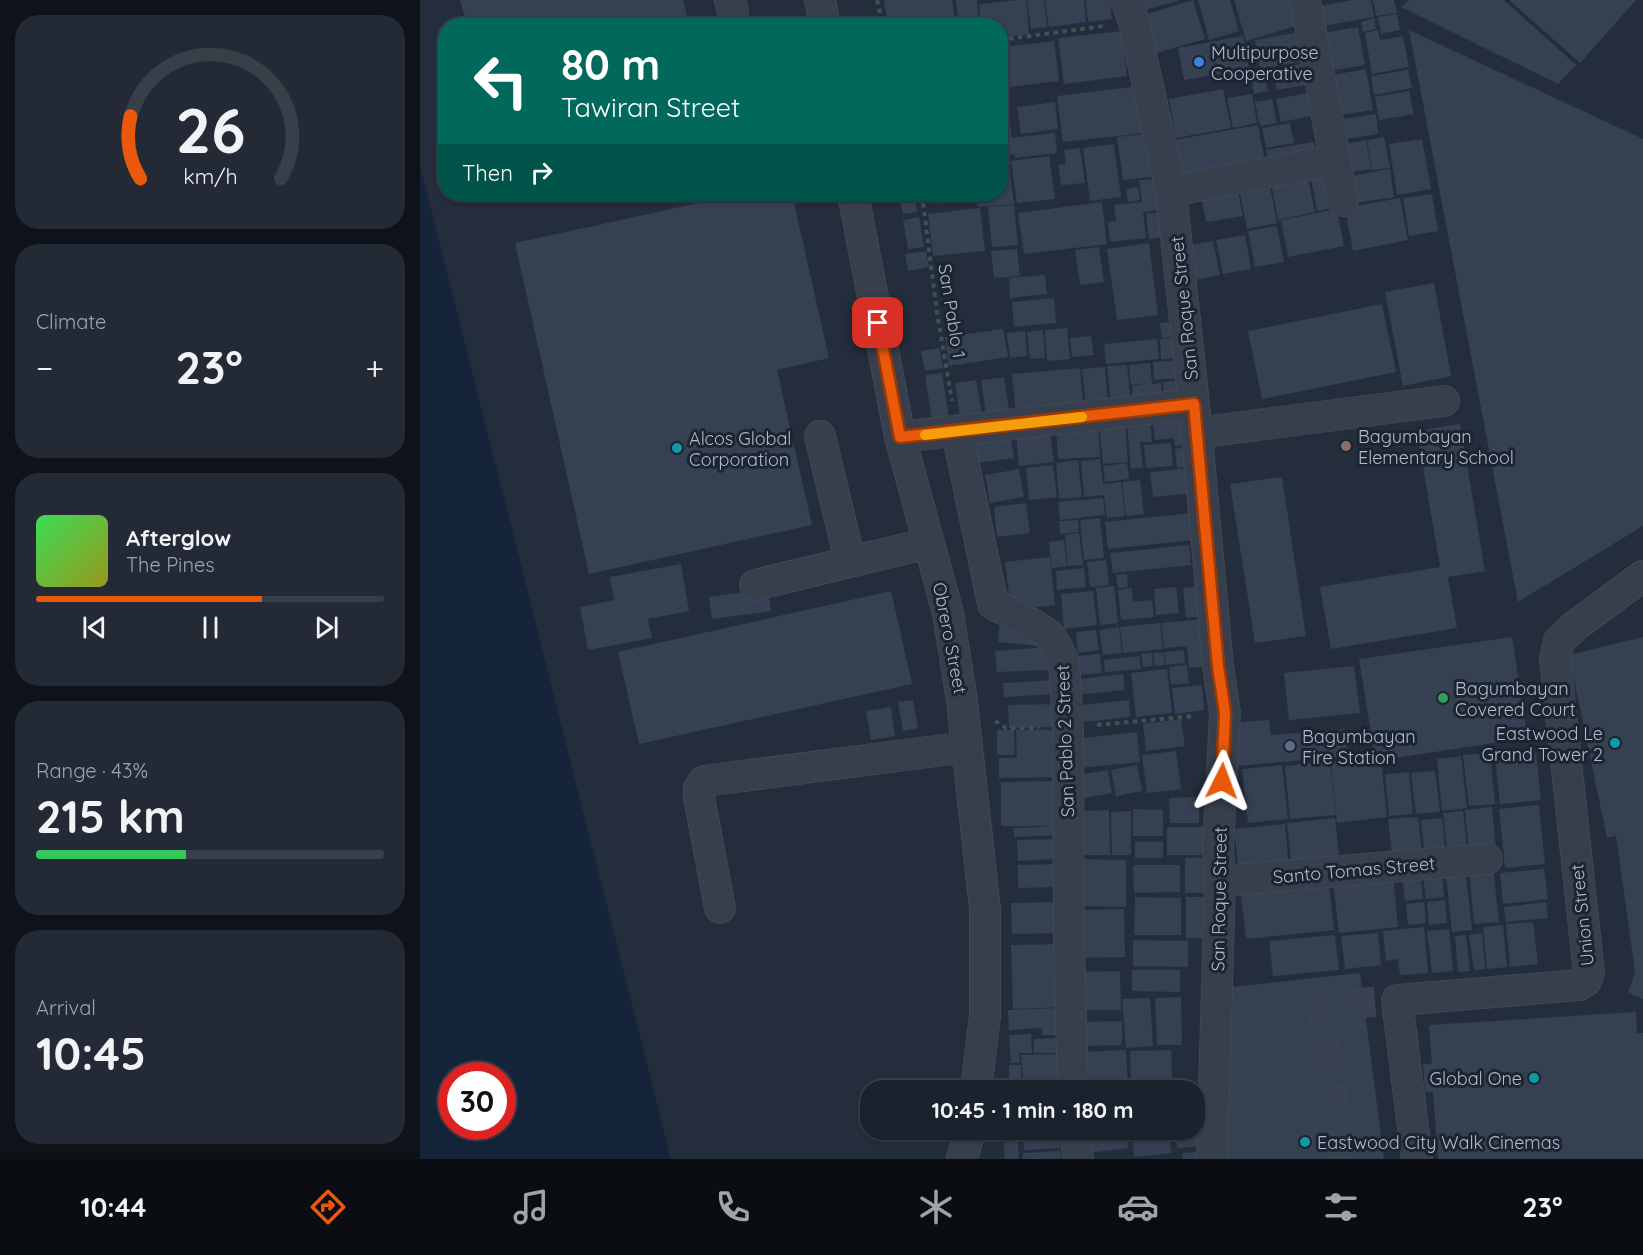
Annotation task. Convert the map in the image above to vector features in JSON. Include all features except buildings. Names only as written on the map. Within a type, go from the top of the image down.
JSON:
[{"type":"street","points":[[820,0],[823,18]]},
{"type":"street","points":[[1305,0],[1343,201]]},
{"type":"street","name":"San Roque Street","points":[[1130,11],[1171,191],[1218,666],[1225,713],[1218,849],[1220,881],[1212,1159]]},
{"type":"street","points":[[1171,191],[1335,160]]},
{"type":"street","name":"Obrero Street","points":[[854,201],[900,437],[948,613],[967,747],[985,909],[985,1016],[977,1080]]},
{"type":"street","points":[[900,437],[1444,400]]},
{"type":"street","name":"San Pablo 2 Street","points":[[957,432],[993,604],[1050,635],[1064,662],[1068,728],[1069,941],[1073,1080]]},
{"type":"street","points":[[820,436],[850,561]]},
{"type":"street","points":[[754,585],[929,543]]},
{"type":"street","name":"Union Street","points":[[1417,1159],[1397,1000],[1579,985],[1587,981],[1589,973],[1555,659],[1559,641],[1643,576]]},
{"type":"street","points":[[720,908],[699,797],[699,788],[704,781],[967,747]]},
{"type":"street","name":"Santo Tomas Street","points":[[1220,881],[1487,859]]},
{"type":"street","points":[[962,1159],[967,1140]]},
{"type":"street","points":[[1076,1140],[1078,1159]]},
{"type":"path","points":[[877,0],[881,18]]},
{"type":"path","points":[[1008,38],[1130,11]]},
{"type":"path","name":"San Pablo 1","points":[[922,201],[937,313],[957,432]]},
{"type":"water","points":[[420,166],[671,1159],[420,1159]]},
{"type":"tunnel","points":[[1343,1159],[1320,1006],[1397,1000]]},
{"type":"slow traffic","points":[[925,435],[1082,417]]},
{"type":"place","name":"Multipurpose Cooperative","points":[[1199,62]]},
{"type":"place","name":"Bagumbayan Elementary School","points":[[1346,446]]},
{"type":"place","name":"Alcos Global Corporation","points":[[677,448]]},
{"type":"place","name":"Bagumbayan Covered Court","points":[[1443,698]]},
{"type":"place","name":"Eastwood Le Grand Tower 2","points":[[1615,743]]},
{"type":"place","name":"Bagumbayan Fire Station","points":[[1290,746]]},
{"type":"place","name":"Global One","points":[[1534,1078]]},
{"type":"place","name":"Eastwood City Walk Cinemas","points":[[1305,1142]]},
{"type":"route","points":[[878,323],[900,437],[1194,404],[1218,666],[1225,713],[1222,781]]}]
